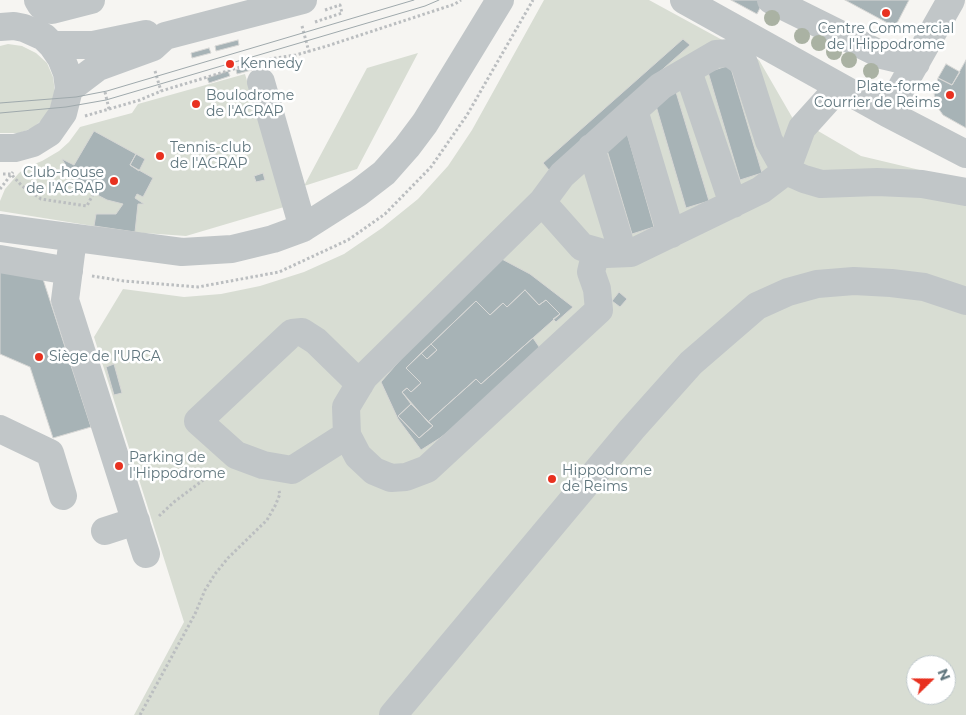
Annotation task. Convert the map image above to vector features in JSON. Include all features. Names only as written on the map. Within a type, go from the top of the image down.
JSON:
[{"type":"street","points":[[38,0],[41,5],[52,10],[91,0]]},
{"type":"street","points":[[0,228],[182,252],[232,249],[273,239],[303,228],[358,193],[384,173],[407,147],[425,123],[500,0]]},
{"type":"street","points":[[686,0],[888,114],[966,154]]},
{"type":"street","points":[[772,0],[882,55],[916,63]]},
{"type":"street","points":[[888,114],[951,0]]},
{"type":"street","points":[[52,45],[93,45],[148,34],[165,36],[268,4],[314,2]]},
{"type":"street","points":[[4,22],[34,32],[44,37],[52,45],[62,58],[68,72],[69,89],[63,113],[49,133],[33,144],[5,153]]},
{"type":"street","points":[[69,89],[98,67],[154,47],[165,36]]},
{"type":"street","points":[[596,251],[591,272],[597,289],[599,310],[427,469],[406,477],[392,478],[374,470],[358,456],[347,434],[346,407],[364,377],[542,202],[562,175],[591,148],[661,86],[716,54],[730,53],[744,63],[769,141],[786,171],[821,184],[913,183],[966,192]]},
{"type":"street","points":[[688,70],[733,204]]},
{"type":"street","points":[[262,82],[303,228]]},
{"type":"street","points":[[542,202],[582,247],[606,254],[631,253],[761,190],[786,171],[802,128],[838,86]]},
{"type":"street","points":[[634,110],[671,234]]},
{"type":"street","points":[[591,148],[623,253]]},
{"type":"street","points":[[73,238],[65,300],[146,554]]},
{"type":"street","points":[[0,259],[69,271]]},
{"type":"street","points":[[394,715],[632,429],[691,363],[757,306],[788,292],[817,284],[854,281],[891,283],[924,288],[966,301]]},
{"type":"street","points":[[347,434],[292,470],[263,465],[236,455],[198,421],[292,333],[302,332],[316,341],[360,384]]},
{"type":"street","points":[[0,429],[50,453],[64,496]]},
{"type":"street","points":[[104,531],[136,521]]},
{"type":"path","points":[[309,52],[301,26],[342,13],[340,5],[325,10],[314,2]]},
{"type":"path","points":[[0,173],[10,174],[22,186],[41,199],[87,206],[93,194]]},
{"type":"path","points":[[136,521],[161,516],[164,510],[204,478],[223,468]]},
{"type":"path","points":[[140,715],[195,614],[205,590],[228,558],[267,520],[280,494],[278,488]]},
{"type":"shaded area","name":"Hippodrome de Reims","points":[[544,0],[649,0],[759,60],[796,124],[813,128],[861,156],[966,181],[966,715],[134,715],[184,622],[94,337],[123,289],[184,297],[221,294],[260,286],[304,272],[344,254],[382,228],[418,199],[448,166],[472,130]]},
{"type":"shaded area","points":[[8,44],[22,46],[36,53],[47,63],[53,77],[55,92],[51,106],[44,118],[33,128],[19,133],[0,133],[0,46]]},
{"type":"shaded area","points":[[418,53],[357,169],[304,186],[367,68]]},
{"type":"shaded area","name":"Tennis-club de l'ACRAP","points":[[245,74],[284,207],[186,236],[130,232],[0,211],[0,201],[5,189],[19,173],[59,151],[69,142],[80,127],[132,113],[138,104]]},
{"type":"building","points":[[731,0],[764,0],[757,14]]},
{"type":"building","name":"Centre Commercial de l'Hippodrome","points":[[845,0],[909,0],[895,27]]},
{"type":"building","points":[[683,39],[690,45],[549,170],[543,163]]},
{"type":"building","points":[[238,40],[239,45],[216,51],[215,46]]},
{"type":"building","points":[[209,48],[211,53],[192,58],[191,53]]},
{"type":"building","name":"Plate-forme Courrier de Reims","points":[[966,60],[966,128],[943,115],[936,105],[934,93],[938,78],[952,85]]},
{"type":"building","points":[[257,63],[259,68],[237,74],[236,70]]},
{"type":"building","points":[[946,64],[960,72],[952,85],[938,78]]},
{"type":"building","points":[[730,65],[762,173],[740,180],[708,72]]},
{"type":"building","points":[[228,71],[230,76],[209,83],[207,78]]},
{"type":"building","points":[[676,92],[709,201],[686,208],[654,99]]},
{"type":"building","name":"Club-house de l'ACRAP","points":[[94,131],[136,154],[130,165],[153,178],[143,197],[137,194],[135,198],[144,204],[138,204],[135,232],[94,226],[96,214],[116,214],[123,204],[107,200],[86,189],[72,176],[62,159],[74,165]]},
{"type":"building","points":[[627,133],[654,227],[632,234],[604,140]]},
{"type":"building","points":[[136,154],[145,159],[139,171],[130,165]]},
{"type":"building","points":[[263,173],[265,180],[256,182],[254,176]]},
{"type":"building","points":[[498,257],[530,274],[573,307],[556,322],[553,319],[560,314],[546,300],[539,305],[525,290],[507,307],[503,303],[490,315],[476,301],[406,368],[421,383],[411,392],[407,388],[402,392],[411,404],[398,416],[419,438],[433,426],[428,422],[476,379],[481,384],[533,338],[544,354],[494,397],[421,450],[398,419],[381,382],[414,344]]},
{"type":"building","name":"Siège de l'URCA","points":[[0,269],[42,276],[91,427],[53,438],[30,367],[0,354]]},
{"type":"building","points":[[525,290],[539,305],[546,300],[560,314],[481,384],[476,379],[428,422],[402,392],[407,388],[411,392],[421,383],[406,368],[421,353],[427,359],[437,350],[431,344],[476,301],[490,315],[503,303],[507,307]]},
{"type":"building","points":[[619,292],[627,299],[620,307],[612,301]]},
{"type":"building","points":[[431,344],[437,350],[427,359],[421,353]]},
{"type":"building","points":[[114,364],[122,393],[114,395],[106,367]]},
{"type":"building","points":[[411,404],[433,426],[419,438],[398,416]]},
{"type":"tram line","points":[[0,103],[76,97],[107,91],[414,0]]},
{"type":"tram line","points":[[0,113],[66,107],[106,100],[425,6],[439,0]]},
{"type":"place","name":"Centre Commercial de l'Hippodrome","points":[[886,13]]},
{"type":"place","name":"Kennedy","points":[[230,64]]},
{"type":"place","name":"Plate-forme Courrier de Reims","points":[[950,95]]},
{"type":"place","name":"Boulodrome de l'ACRAP","points":[[196,104]]},
{"type":"place","name":"Tennis-club de l'ACRAP","points":[[160,156]]},
{"type":"place","name":"Club-house de l'ACRAP","points":[[114,181]]},
{"type":"place","name":"Siège de l'URCA","points":[[39,357]]},
{"type":"place","name":"Parking de l'Hippodrome","points":[[119,466]]},
{"type":"place","name":"Hippodrome de Reims","points":[[552,479]]}]
